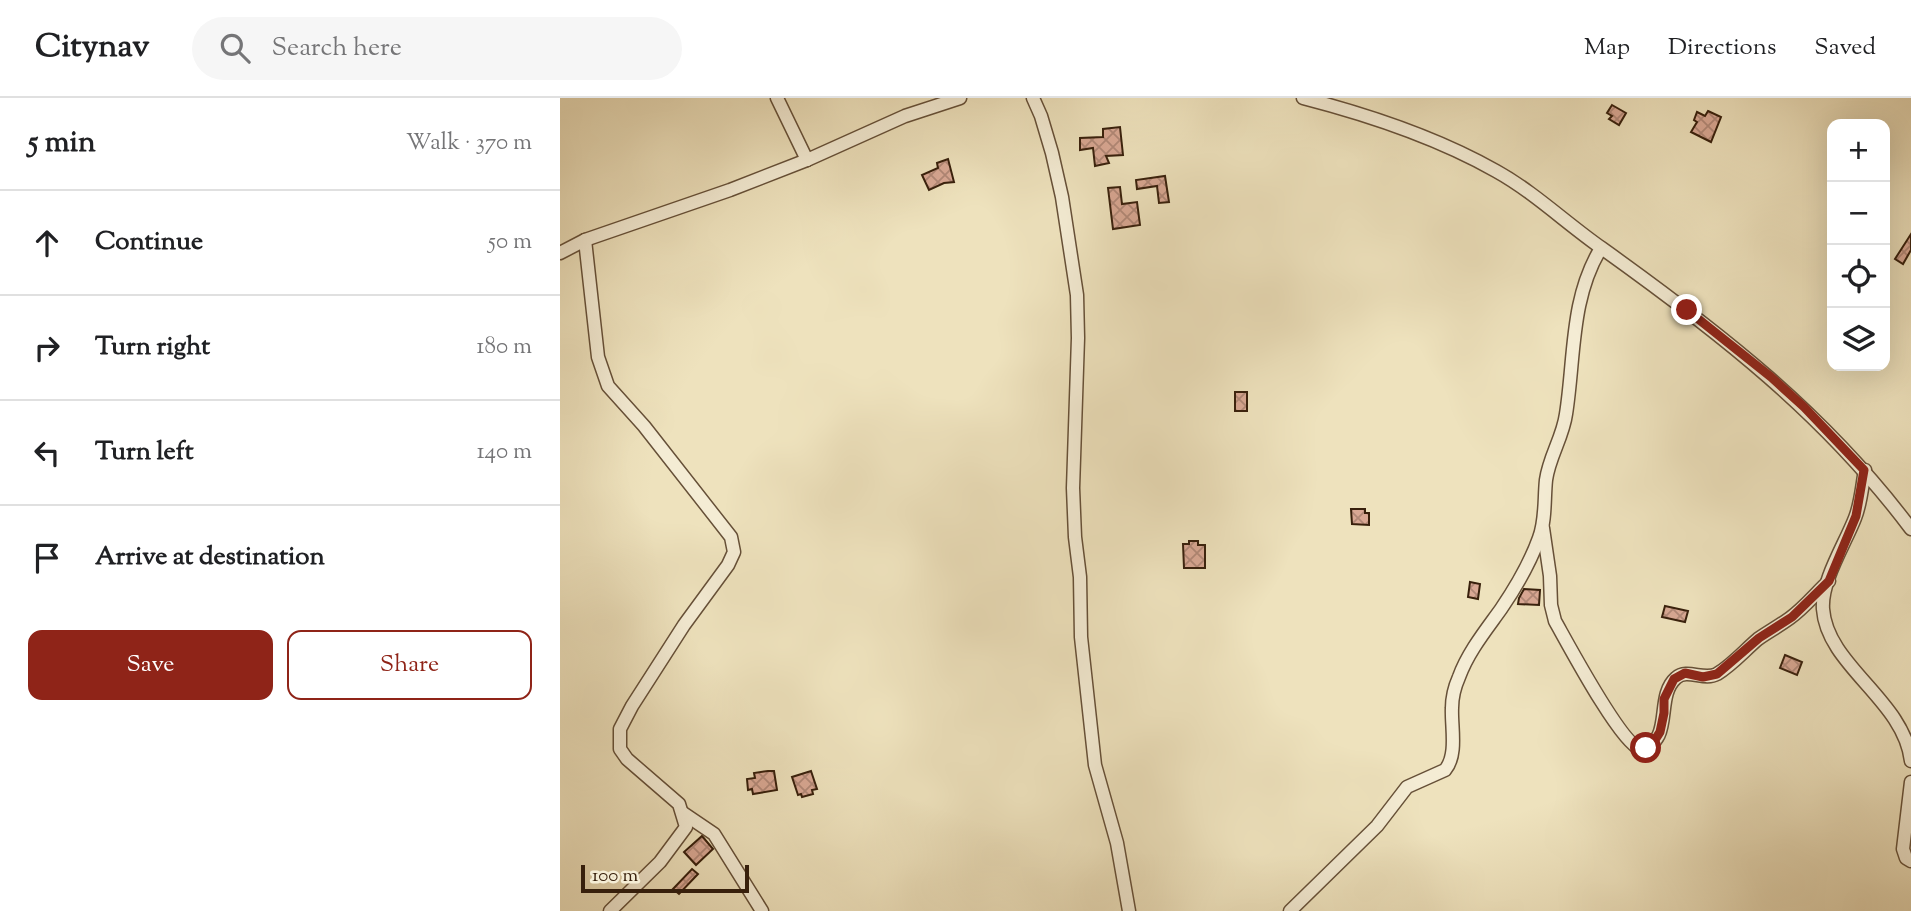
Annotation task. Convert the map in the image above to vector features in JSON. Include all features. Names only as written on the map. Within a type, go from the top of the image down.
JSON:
[{"type":"street","points":[[777,98],[807,160]]},
{"type":"street","points":[[560,253],[585,240],[730,190],[807,160],[905,116],[960,98]]},
{"type":"street","points":[[1033,98],[1045,128],[1062,197],[1077,295],[1073,515],[1080,577],[1083,650],[1095,765],[1117,843],[1129,911]]},
{"type":"street","points":[[1303,98],[1362,113],[1497,172],[1645,278],[1771,377],[1804,407],[1864,470],[1911,530]]},
{"type":"street","points":[[585,240],[598,358],[608,386],[698,495],[731,537],[734,545],[728,565],[684,625],[620,729],[620,749],[626,759],[679,804],[685,830],[660,862],[610,911]]},
{"type":"street","points":[[1290,911],[1377,826],[1407,786],[1445,770],[1448,766],[1452,746],[1452,706],[1460,674],[1478,640],[1521,575],[1539,539],[1543,524],[1546,477],[1562,435],[1566,413],[1573,345],[1584,282],[1601,248]]},
{"type":"street","points":[[1864,470],[1856,516],[1829,581],[1823,607],[1829,633],[1854,670],[1890,711],[1906,738],[1911,761]]},
{"type":"street","points":[[1543,524],[1555,621],[1618,726],[1633,747],[1640,749],[1653,743],[1660,732],[1664,699],[1674,679],[1685,673],[1703,677],[1717,674],[1759,638],[1792,617],[1829,581]]},
{"type":"street","points":[[1911,782],[1903,849],[1906,858],[1911,860]]},
{"type":"street","points":[[683,813],[714,834],[762,911]]},
{"type":"building","points":[[1612,105],[1626,113],[1619,125],[1609,119],[1612,116],[1607,113]]},
{"type":"building","points":[[1708,111],[1721,117],[1711,142],[1691,132],[1697,122],[1694,120],[1697,112],[1705,116]]},
{"type":"building","points":[[1120,127],[1123,155],[1106,156],[1109,163],[1095,166],[1093,148],[1080,150],[1080,138],[1103,137],[1103,129]]},
{"type":"building","points":[[948,159],[954,182],[929,190],[922,175],[938,168],[937,163]]},
{"type":"building","points":[[1165,176],[1169,202],[1159,203],[1157,186],[1137,189],[1136,180]]},
{"type":"building","points":[[1120,187],[1122,204],[1137,202],[1140,225],[1113,229],[1108,188]]},
{"type":"building","points":[[1911,234],[1911,250],[1903,264],[1895,259]]},
{"type":"building","points":[[1235,392],[1247,392],[1247,411],[1235,411]]},
{"type":"building","points":[[1351,509],[1365,509],[1365,513],[1369,513],[1369,525],[1352,524]]},
{"type":"building","points":[[1189,541],[1198,541],[1198,545],[1205,545],[1205,568],[1184,568],[1183,544],[1189,544]]},
{"type":"building","points":[[1470,582],[1480,584],[1478,599],[1468,597]]},
{"type":"building","points":[[1524,589],[1540,590],[1539,605],[1518,604]]},
{"type":"building","points":[[1665,606],[1688,611],[1685,622],[1662,617]]},
{"type":"building","points":[[1785,655],[1802,662],[1797,675],[1780,668]]},
{"type":"building","points":[[774,771],[777,790],[753,794],[752,789],[748,790],[747,779],[755,778],[754,773]]},
{"type":"building","points":[[811,771],[817,789],[812,790],[813,794],[802,797],[801,794],[798,795],[792,777]]},
{"type":"building","points":[[702,836],[713,849],[696,865],[684,852]]},
{"type":"building","points":[[692,869],[698,874],[679,894],[673,889]]},
{"type":"route","points":[[1646,748],[1660,732],[1664,699],[1674,679],[1685,673],[1703,677],[1717,674],[1759,638],[1792,617],[1829,581],[1856,516],[1864,470],[1804,407],[1771,377],[1687,310]]}]
